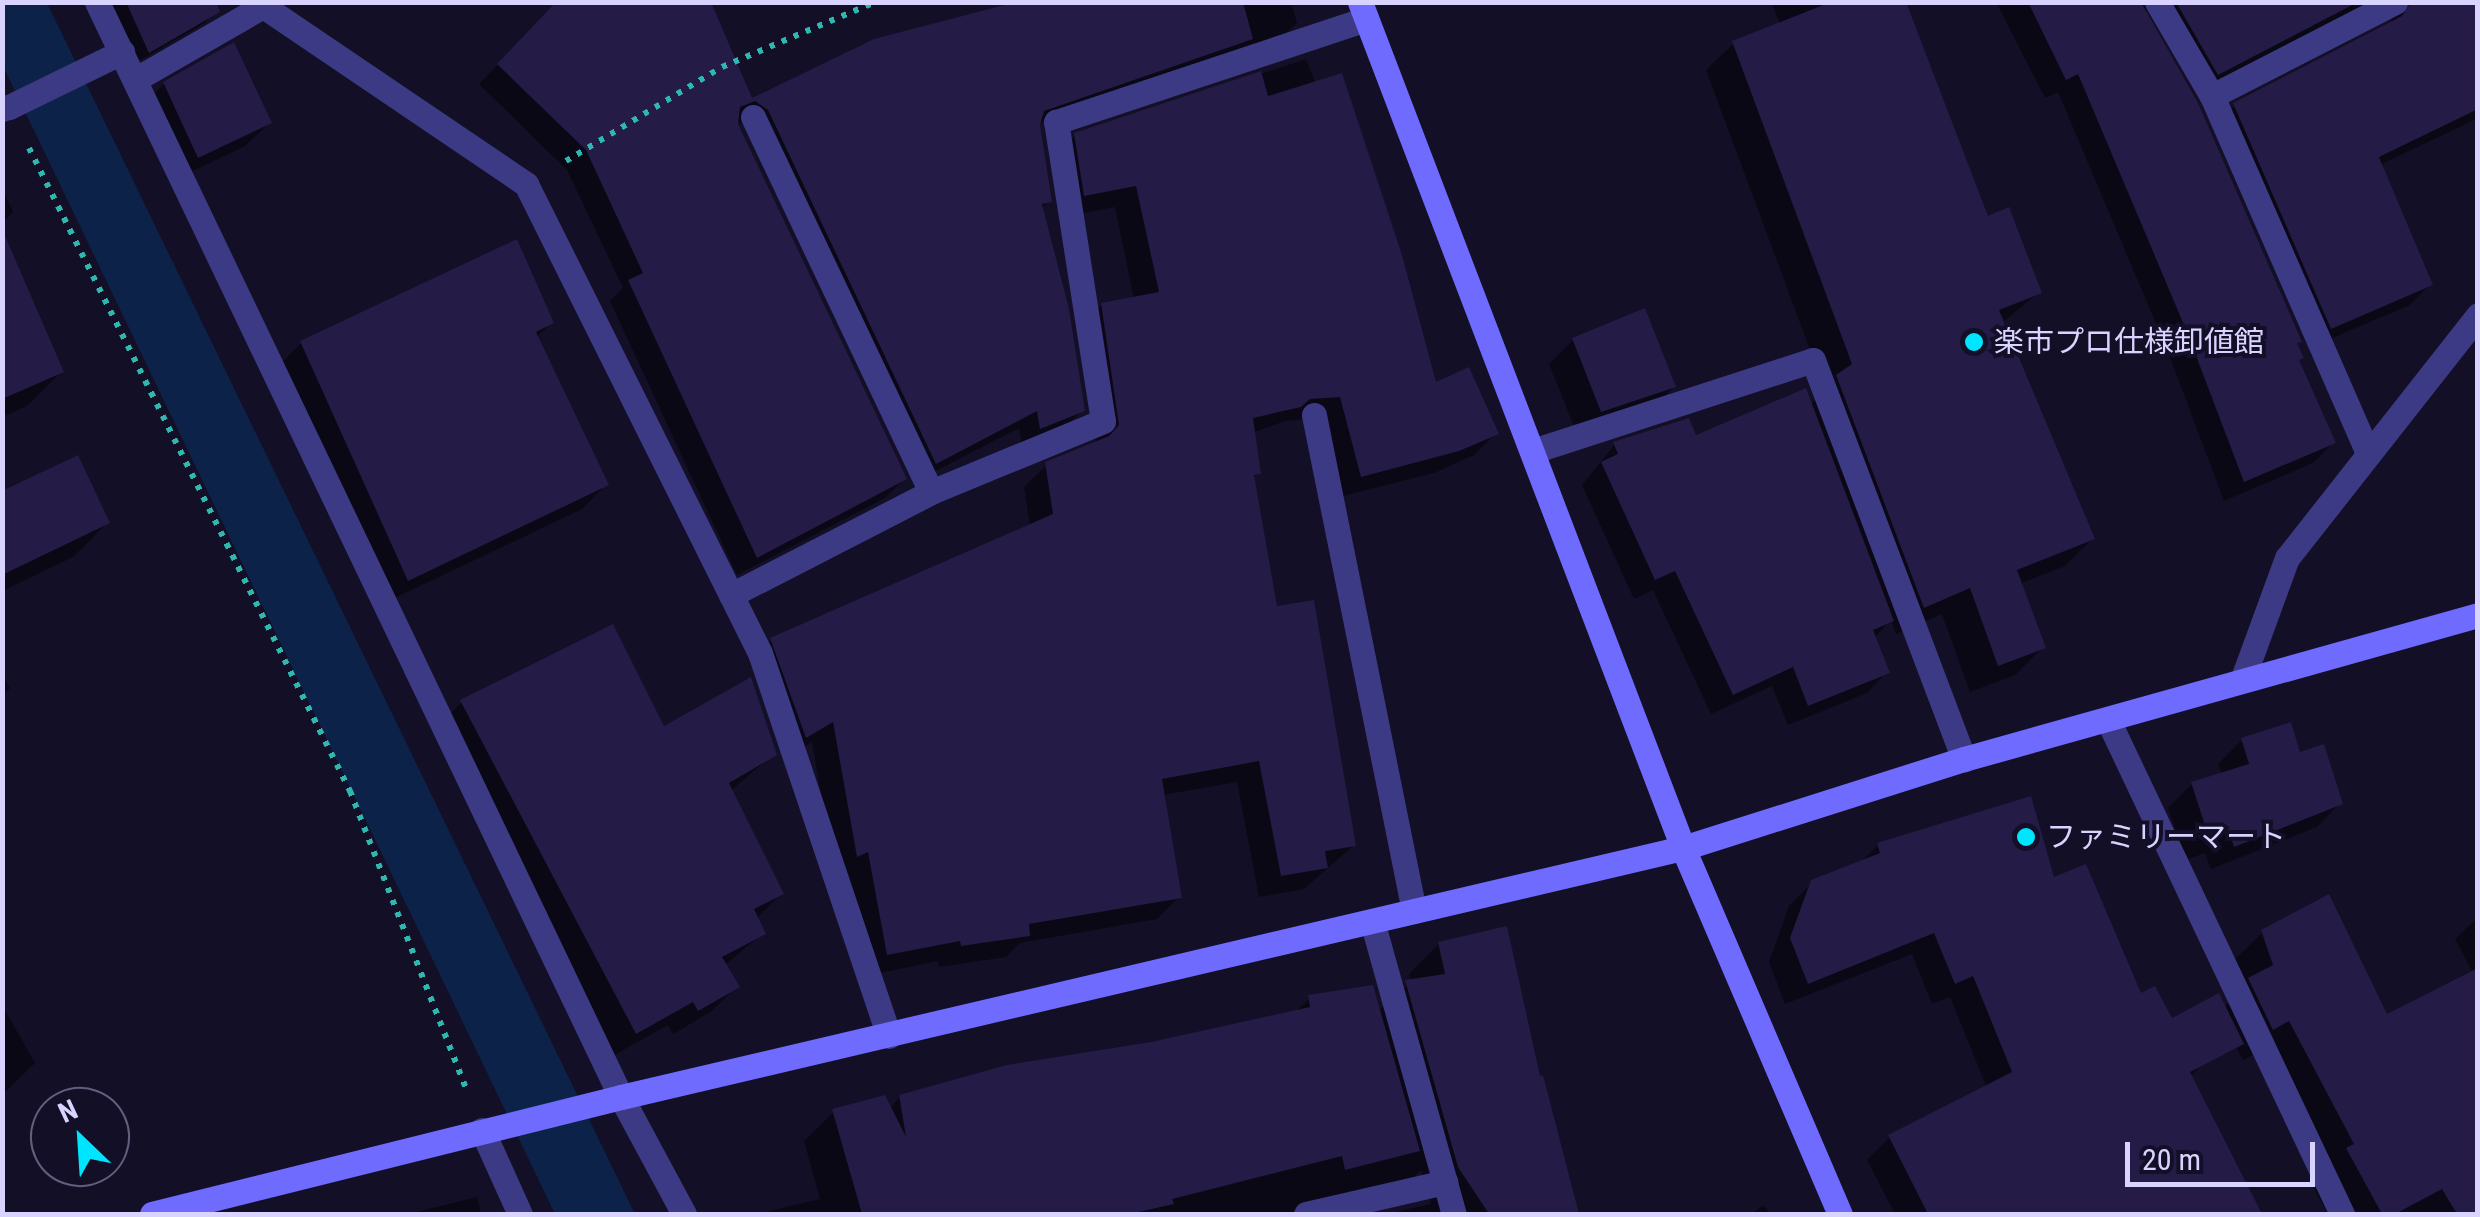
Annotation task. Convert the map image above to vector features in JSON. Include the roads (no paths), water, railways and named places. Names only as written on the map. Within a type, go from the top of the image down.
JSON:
[{"type":"street","points":[[96,2],[621,1097],[684,1214]]},
{"type":"street","points":[[2157,2],[2212,96],[2368,454]]},
{"type":"street","points":[[2212,96],[2395,2]]},
{"type":"street","points":[[136,79],[263,6],[526,184],[760,653],[888,1036]]},
{"type":"street","points":[[731,594],[931,492],[1103,421],[1056,122],[1363,11],[1684,848],[1840,1214]]},
{"type":"street","points":[[6,108],[122,52]]},
{"type":"street","points":[[753,117],[931,492]]},
{"type":"street","points":[[2243,678],[2287,558],[2478,314]]},
{"type":"street","points":[[1534,451],[1813,360],[1964,759]]},
{"type":"street","points":[[1314,415],[1414,911]]},
{"type":"street","points":[[152,1214],[482,1130],[1684,848],[1964,759],[2478,615]]},
{"type":"street","points":[[2108,720],[2342,1214]]},
{"type":"street","points":[[1372,921],[1454,1214]]},
{"type":"street","points":[[482,1130],[520,1214]]},
{"type":"street","points":[[1306,1214],[1445,1182]]},
{"type":"water","points":[[3,3],[47,3],[635,1214],[555,1214],[3,66]]},
{"type":"place","name":"楽市プロ仕様卸値館","points":[[1974,342]]},
{"type":"place","name":"ファミリーマート","points":[[2026,837]]}]
